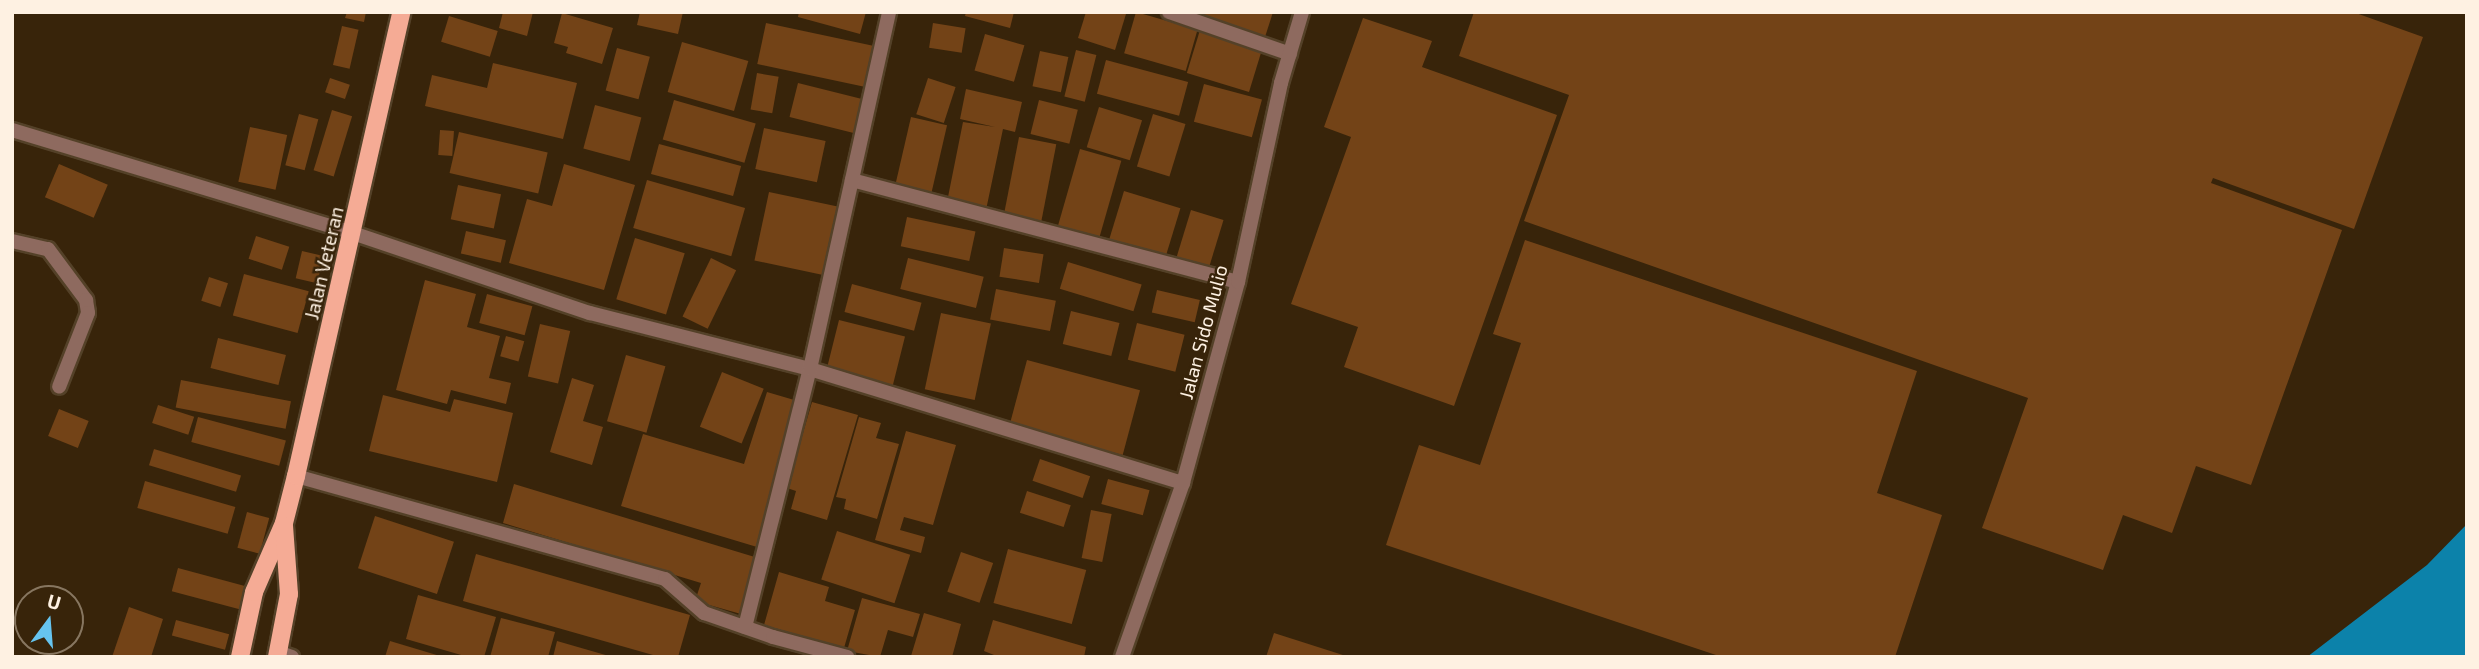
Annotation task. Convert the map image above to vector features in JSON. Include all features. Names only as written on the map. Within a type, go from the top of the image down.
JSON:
[{"type":"main road","name":"Jalan Veteran","points":[[240,657],[254,592],[284,523],[296,476],[401,12]]},
{"type":"main road","name":"Jalan Veteran","points":[[282,655],[289,594],[284,523]]},
{"type":"street","points":[[745,627],[810,369],[889,12]]},
{"type":"street","points":[[1169,12],[1290,54]]},
{"type":"street","name":"Jalan Sido Mulio","points":[[1122,657],[1183,482],[1238,282],[1302,12]]},
{"type":"street","points":[[12,130],[353,233],[590,313],[810,369],[1183,482]]},
{"type":"street","points":[[852,180],[1238,282]]},
{"type":"street","points":[[12,241],[48,249],[86,300],[88,313],[60,387]]},
{"type":"street","points":[[296,476],[665,579],[704,613],[846,657]]},
{"type":"water","points":[[2467,524],[2467,657],[2307,657],[2427,565]]},
{"type":"building","points":[[347,12],[366,12],[364,22],[345,18]]},
{"type":"building","points":[[503,12],[533,12],[527,36],[499,28]]},
{"type":"building","points":[[640,12],[683,12],[678,34],[637,25]]},
{"type":"building","points":[[799,12],[866,12],[860,34],[798,17]]},
{"type":"building","points":[[966,12],[1014,12],[1010,28],[965,16]]},
{"type":"building","points":[[1086,12],[1126,14],[1115,50],[1078,38]]},
{"type":"building","points":[[1136,12],[1198,30],[1186,71],[1124,53]]},
{"type":"building","points":[[1191,12],[1273,12],[1265,37]]},
{"type":"building","points":[[1474,12],[2353,12],[2423,37],[2354,229],[2213,178],[2211,183],[2342,230],[2251,485],[2196,466],[2172,533],[2123,515],[2103,570],[1982,528],[2028,398],[1524,221],[1569,95],[1459,56]]},
{"type":"building","points":[[562,13],[613,28],[602,64],[566,53],[568,47],[554,43]]},
{"type":"building","points":[[449,16],[498,31],[490,57],[441,42]]},
{"type":"building","points":[[1363,18],[1432,41],[1422,67],[1557,115],[1454,406],[1344,367],[1358,327],[1291,304],[1351,137],[1324,127]]},
{"type":"building","points":[[766,23],[877,46],[868,88],[757,64]]},
{"type":"building","points":[[933,23],[966,28],[962,53],[929,48]]},
{"type":"building","points":[[342,26],[359,30],[350,69],[333,65]]},
{"type":"building","points":[[1200,30],[1262,49],[1249,92],[1187,73]]},
{"type":"building","points":[[985,34],[1024,45],[1014,82],[975,71]]},
{"type":"building","points":[[682,42],[748,61],[734,111],[668,92]]},
{"type":"building","points":[[617,48],[650,57],[638,99],[606,91]]},
{"type":"building","points":[[1076,50],[1096,55],[1085,102],[1064,97]]},
{"type":"building","points":[[1040,51],[1068,57],[1061,92],[1033,86]]},
{"type":"building","points":[[1106,60],[1188,82],[1179,116],[1097,94]]},
{"type":"building","points":[[493,63],[577,83],[563,139],[425,106],[432,75],[487,88]]},
{"type":"building","points":[[757,73],[779,77],[772,113],[751,109]]},
{"type":"building","points":[[330,78],[350,85],[345,99],[325,92]]},
{"type":"building","points":[[928,78],[956,87],[944,123],[916,114]]},
{"type":"building","points":[[798,83],[863,99],[855,133],[790,117]]},
{"type":"building","points":[[1204,84],[1262,100],[1252,137],[1194,122]]},
{"type":"building","points":[[966,89],[1022,102],[1015,132],[1003,129],[986,210],[947,202],[963,122],[995,127],[960,119]]},
{"type":"building","points":[[674,100],[756,123],[744,163],[663,139]]},
{"type":"building","points":[[1039,100],[1078,110],[1069,144],[1031,134]]},
{"type":"building","points":[[595,105],[641,117],[630,161],[583,148]]},
{"type":"building","points":[[1099,107],[1142,120],[1130,160],[1087,147]]},
{"type":"building","points":[[332,110],[352,116],[334,176],[314,170]]},
{"type":"building","points":[[299,114],[318,119],[305,170],[285,165]]},
{"type":"building","points":[[1153,114],[1186,124],[1169,177],[1137,167]]},
{"type":"building","points":[[911,117],[947,125],[931,194],[895,185]]},
{"type":"building","points":[[250,127],[287,135],[276,190],[238,182]]},
{"type":"building","points":[[764,128],[826,141],[817,182],[755,169]]},
{"type":"building","points":[[440,130],[454,131],[452,156],[438,155]]},
{"type":"building","points":[[459,132],[548,152],[538,193],[450,173]]},
{"type":"building","points":[[1019,137],[1056,144],[1041,225],[1003,217]]},
{"type":"building","points":[[659,144],[741,166],[733,196],[651,174]]},
{"type":"building","points":[[1080,149],[1121,161],[1098,241],[1057,229]]},
{"type":"building","points":[[59,164],[108,185],[94,218],[45,197]]},
{"type":"building","points":[[564,164],[635,185],[604,290],[509,263],[527,199],[552,206]]},
{"type":"building","points":[[647,180],[745,208],[731,256],[633,228]]},
{"type":"building","points":[[458,185],[501,194],[494,228],[451,219]]},
{"type":"building","points":[[1124,191],[1180,208],[1165,258],[1109,241]]},
{"type":"building","points":[[769,192],[842,208],[828,276],[754,260]]},
{"type":"building","points":[[1191,210],[1224,220],[1208,270],[1176,260]]},
{"type":"building","points":[[907,217],[975,232],[969,261],[901,246]]},
{"type":"building","points":[[466,231],[506,240],[501,263],[461,253]]},
{"type":"building","points":[[256,236],[289,247],[282,270],[249,259]]},
{"type":"building","points":[[635,238],[685,253],[666,314],[616,299]]},
{"type":"building","points":[[1525,240],[1917,371],[1877,493],[1942,515],[1895,657],[1722,657],[1386,545],[1419,445],[1480,465],[1521,343],[1493,334]]},
{"type":"building","points":[[1004,248],[1044,254],[1039,283],[999,277]]},
{"type":"building","points":[[302,251],[323,256],[317,283],[296,278]]},
{"type":"building","points":[[711,258],[736,270],[708,329],[683,316]]},
{"type":"building","points":[[908,258],[984,277],[976,308],[900,289]]},
{"type":"building","points":[[1068,262],[1142,285],[1133,311],[1060,289]]},
{"type":"building","points":[[244,274],[309,291],[298,333],[233,316]]},
{"type":"building","points":[[209,277],[228,283],[220,307],[201,301]]},
{"type":"building","points":[[425,280],[476,294],[467,327],[500,336],[489,378],[511,383],[506,404],[451,390],[447,404],[396,390]]},
{"type":"building","points":[[852,284],[922,303],[914,331],[844,312]]},
{"type":"building","points":[[996,289],[1056,301],[1050,331],[990,319]]},
{"type":"building","points":[[1157,290],[1200,300],[1195,322],[1152,312]]},
{"type":"building","points":[[487,294],[532,306],[525,335],[479,323]]},
{"type":"building","points":[[1071,311],[1120,323],[1111,356],[1063,344]]},
{"type":"building","points":[[941,313],[991,324],[975,400],[925,389]]},
{"type":"building","points":[[839,320],[905,336],[892,387],[826,370]]},
{"type":"building","points":[[1137,323],[1185,335],[1175,372],[1128,360]]},
{"type":"building","points":[[540,324],[570,331],[558,384],[528,377]]},
{"type":"building","points":[[506,336],[524,341],[518,361],[500,356]]},
{"type":"building","points":[[218,338],[286,355],[278,385],[211,368]]},
{"type":"building","points":[[626,355],[665,366],[646,433],[607,421]]},
{"type":"building","points":[[1027,360],[1140,390],[1123,455],[1010,425]]},
{"type":"building","points":[[722,372],[764,389],[742,444],[700,427]]},
{"type":"building","points":[[572,378],[594,385],[583,421],[603,427],[592,465],[550,452]]},
{"type":"building","points":[[181,380],[291,401],[286,429],[176,407]]},
{"type":"building","points":[[767,392],[801,402],[757,547],[621,506],[643,434],[744,464]]},
{"type":"building","points":[[383,395],[450,412],[454,399],[513,413],[497,482],[369,451]]},
{"type":"building","points":[[812,402],[858,415],[827,520],[791,509],[796,491],[787,488]]},
{"type":"building","points":[[158,405],[194,417],[188,435],[152,423]]},
{"type":"building","points":[[59,409],[89,421],[78,448],[48,436]]},
{"type":"building","points":[[198,417],[286,441],[279,466],[191,442]]},
{"type":"building","points":[[859,417],[881,423],[876,438],[899,444],[877,519],[844,509],[846,499],[836,497]]},
{"type":"building","points":[[906,431],[956,445],[933,525],[904,517],[900,530],[925,537],[921,553],[875,540]]},
{"type":"building","points":[[154,449],[241,476],[236,492],[149,465]]},
{"type":"building","points":[[1040,459],[1090,476],[1083,498],[1033,481]]},
{"type":"building","points":[[1108,479],[1150,490],[1143,515],[1101,504]]},
{"type":"building","points":[[145,481],[235,507],[228,534],[137,508]]},
{"type":"building","points":[[514,484],[758,558],[741,614],[695,601],[701,583],[503,523]]},
{"type":"building","points":[[1027,491],[1071,505],[1064,527],[1020,513]]},
{"type":"building","points":[[1091,510],[1112,514],[1102,562],[1082,558]]},
{"type":"building","points":[[247,512],[269,518],[260,554],[237,548]]},
{"type":"building","points":[[375,516],[454,542],[437,594],[358,568]]},
{"type":"building","points":[[837,531],[910,555],[894,603],[821,580]]},
{"type":"building","points":[[1008,549],[1086,570],[1072,624],[994,603]]},
{"type":"building","points":[[961,552],[993,563],[979,603],[947,592]]},
{"type":"building","points":[[476,554],[690,615],[678,657],[660,657],[463,601]]},
{"type":"building","points":[[178,568],[249,587],[242,610],[172,591]]},
{"type":"building","points":[[779,572],[829,587],[825,601],[855,610],[844,648],[764,625]]},
{"type":"building","points":[[418,595],[496,617],[484,657],[468,657],[406,639]]},
{"type":"building","points":[[862,598],[920,614],[913,637],[888,630],[880,657],[847,651]]},
{"type":"building","points":[[129,607],[163,619],[151,657],[112,657]]},
{"type":"building","points":[[924,613],[961,624],[952,657],[911,656]]},
{"type":"building","points":[[501,618],[555,632],[548,657],[490,657]]},
{"type":"building","points":[[176,620],[229,634],[225,650],[172,635]]},
{"type":"building","points":[[993,620],[1086,647],[1084,657],[999,657],[984,651]]},
{"type":"building","points":[[1274,633],[1346,656],[1266,657]]},
{"type":"building","points":[[390,641],[440,656],[440,657],[385,657]]},
{"type":"building","points":[[557,641],[609,656],[553,657]]}]
